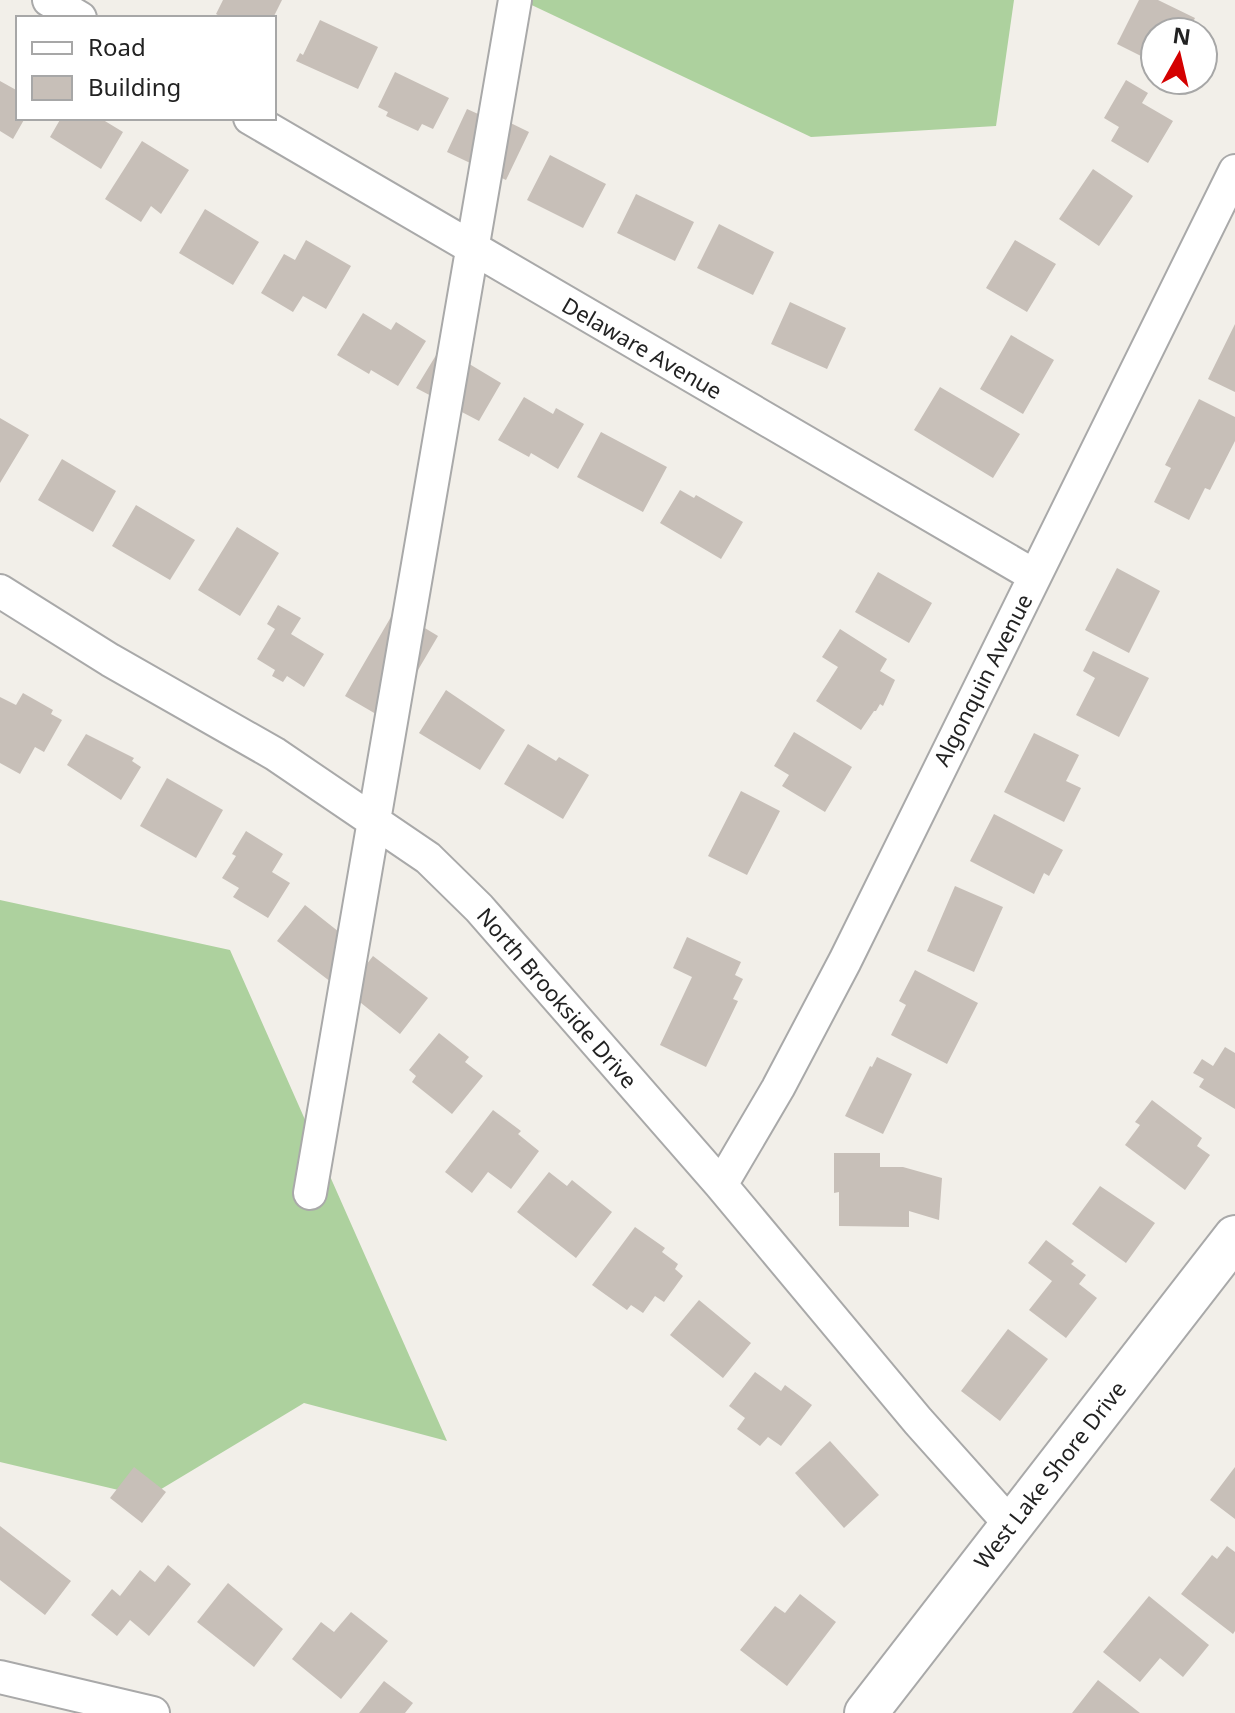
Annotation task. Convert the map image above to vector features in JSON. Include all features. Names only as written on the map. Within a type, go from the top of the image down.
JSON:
[{"type":"street","points":[[49,0],[77,16]]},
{"type":"street","points":[[310,1193],[515,0]]},
{"type":"street","name":"Delaware Avenue","points":[[253,120],[1035,576]]},
{"type":"street","name":"Algonquin Avenue","points":[[721,1185],[778,1088],[845,961],[1235,171]]},
{"type":"street","name":"North Brookside Drive","points":[[0,591],[110,660],[275,754],[428,858],[479,908],[721,1185],[918,1421],[1011,1525]]},
{"type":"street","name":"West Lake Shore Drive","points":[[866,1713],[1235,1237]]},
{"type":"street","points":[[0,1677],[153,1713]]},
{"type":"green space","points":[[521,0],[1014,0],[996,126],[811,137]]},
{"type":"green space","points":[[0,900],[230,950],[447,1441],[304,1403],[148,1497],[0,1462]]},
{"type":"building","points":[[223,0],[282,0],[274,16],[216,14]]},
{"type":"building","points":[[1139,0],[1158,0],[1191,16],[1139,16],[1139,55],[1117,44]]},
{"type":"building","points":[[320,20],[378,47],[358,89],[296,61],[300,53],[303,55]]},
{"type":"building","points":[[395,72],[449,98],[433,129],[422,124],[418,131],[386,116],[388,112],[378,107]]},
{"type":"building","points":[[1126,80],[1139,88],[1139,96],[1146,96],[1142,103],[1173,121],[1148,163],[1111,141],[1119,127],[1104,118]]},
{"type":"building","points":[[0,81],[16,90],[16,120],[24,120],[13,139],[0,131]]},
{"type":"building","points":[[467,109],[496,122],[498,117],[529,132],[506,180],[447,152]]},
{"type":"building","points":[[60,120],[103,120],[123,132],[101,169],[50,137]]},
{"type":"building","points":[[142,141],[189,170],[161,214],[151,206],[141,222],[105,199]]},
{"type":"building","points":[[550,155],[606,184],[583,228],[527,200]]},
{"type":"building","points":[[1093,169],[1133,196],[1099,246],[1059,219]]},
{"type":"building","points":[[636,194],[694,222],[675,261],[617,233]]},
{"type":"building","points":[[205,209],[259,242],[233,285],[179,253]]},
{"type":"building","points":[[719,224],[774,252],[753,295],[697,268]]},
{"type":"building","points":[[306,240],[351,266],[326,309],[303,296],[293,312],[261,293],[284,254],[295,260]]},
{"type":"building","points":[[1015,240],[1056,264],[1027,312],[986,288]]},
{"type":"building","points":[[790,302],[846,328],[827,369],[771,344]]},
{"type":"building","points":[[363,313],[391,330],[396,322],[426,341],[398,386],[371,370],[369,374],[337,355]]},
{"type":"building","points":[[1235,324],[1235,392],[1208,379]]},
{"type":"building","points":[[1011,335],[1054,360],[1023,414],[980,389]]},
{"type":"building","points":[[441,347],[501,383],[479,421],[416,388]]},
{"type":"building","points":[[940,387],[1020,434],[993,478],[914,430]]},
{"type":"building","points":[[524,397],[553,414],[556,408],[584,424],[558,469],[531,453],[529,457],[498,440]]},
{"type":"building","points":[[1199,399],[1235,417],[1235,441],[1210,490],[1205,488],[1189,520],[1154,502],[1171,468],[1165,465]]},
{"type":"building","points":[[0,418],[29,435],[0,483]]},
{"type":"building","points":[[601,432],[667,467],[643,512],[577,477]]},
{"type":"building","points":[[62,459],[116,491],[93,532],[38,500]]},
{"type":"building","points":[[680,490],[694,498],[696,495],[743,522],[721,559],[660,523]]},
{"type":"building","points":[[136,505],[195,540],[170,580],[112,546]]},
{"type":"building","points":[[237,527],[279,553],[240,616],[198,590]]},
{"type":"building","points":[[1117,568],[1160,591],[1129,653],[1085,630]]},
{"type":"building","points":[[878,572],[932,603],[909,643],[855,612]]},
{"type":"building","points":[[278,605],[301,618],[291,634],[324,654],[304,687],[287,676],[283,682],[272,676],[275,670],[257,659],[275,629],[267,624]]},
{"type":"building","points":[[395,610],[438,636],[388,721],[345,696]]},
{"type":"building","points":[[840,629],[887,659],[880,671],[895,680],[883,706],[880,704],[861,730],[816,701],[838,667],[822,657]]},
{"type":"building","points":[[1093,651],[1149,678],[1119,737],[1076,715],[1095,678],[1083,671]]},
{"type":"building","points":[[446,690],[505,730],[480,770],[419,733]]},
{"type":"building","points":[[23,693],[53,710],[51,714],[62,720],[44,752],[35,747],[20,774],[0,763],[0,697],[16,705]]},
{"type":"building","points":[[794,732],[852,767],[825,812],[782,786],[789,775],[774,766]]},
{"type":"building","points":[[1034,733],[1079,755],[1066,781],[1081,788],[1064,822],[1004,792]]},
{"type":"building","points":[[86,734],[134,758],[132,761],[141,767],[121,800],[67,765]]},
{"type":"building","points":[[528,744],[556,761],[559,757],[589,775],[563,819],[504,784]]},
{"type":"building","points":[[167,778],[223,810],[196,858],[140,826]]},
{"type":"building","points":[[741,791],[780,811],[747,875],[708,856]]},
{"type":"building","points":[[994,814],[1063,850],[1049,876],[1044,873],[1034,894],[970,861]]},
{"type":"building","points":[[246,831],[283,854],[272,872],[290,883],[268,918],[233,897],[239,888],[222,878],[236,856],[232,854]]},
{"type":"building","points":[[955,886],[1003,907],[974,972],[927,951]]},
{"type":"building","points":[[305,905],[358,947],[331,982],[277,941]]},
{"type":"building","points":[[687,937],[741,962],[735,975],[743,979],[733,999],[738,1001],[706,1067],[660,1045],[692,977],[673,968]]},
{"type":"building","points":[[373,956],[428,998],[400,1034],[346,991]]},
{"type":"building","points":[[915,970],[978,1003],[947,1064],[891,1035],[906,1005],[899,1001]]},
{"type":"building","points":[[439,1033],[469,1057],[465,1062],[483,1076],[452,1114],[412,1082],[416,1076],[409,1070]]},
{"type":"building","points":[[1225,1047],[1235,1053],[1235,1109],[1199,1087],[1204,1079],[1193,1073],[1202,1059],[1213,1066]]},
{"type":"building","points":[[877,1057],[912,1074],[883,1134],[845,1116]]},
{"type":"building","points":[[1152,1100],[1202,1138],[1197,1146],[1210,1155],[1185,1190],[1125,1145],[1140,1125],[1135,1122]]},
{"type":"building","points":[[493,1110],[521,1131],[518,1134],[539,1151],[511,1189],[488,1172],[472,1193],[445,1172]]},
{"type":"building","points":[[834,1153],[880,1153],[880,1167],[903,1167],[942,1178],[939,1220],[909,1211],[909,1227],[839,1226],[839,1192],[834,1193]]},
{"type":"building","points":[[549,1172],[567,1186],[572,1180],[612,1212],[576,1258],[517,1212]]},
{"type":"building","points":[[1100,1186],[1155,1223],[1126,1263],[1072,1224]]},
{"type":"building","points":[[635,1227],[665,1248],[662,1252],[678,1264],[675,1269],[683,1276],[664,1302],[655,1296],[643,1313],[631,1305],[627,1310],[592,1285]]},
{"type":"building","points":[[1046,1240],[1074,1261],[1071,1264],[1086,1275],[1079,1284],[1097,1298],[1066,1338],[1029,1310],[1052,1281],[1028,1263]]},
{"type":"building","points":[[699,1300],[751,1343],[723,1378],[670,1335]]},
{"type":"building","points":[[1008,1329],[1048,1359],[1000,1421],[961,1391]]},
{"type":"building","points":[[755,1372],[781,1391],[785,1385],[812,1405],[781,1446],[768,1437],[760,1446],[737,1429],[745,1418],[729,1406]]},
{"type":"building","points":[[830,1441],[879,1495],[844,1528],[795,1473]]},
{"type":"building","points":[[134,1467],[166,1492],[142,1523],[110,1498]]},
{"type":"building","points":[[1235,1467],[1235,1519],[1210,1500]]},
{"type":"building","points":[[0,1526],[71,1581],[45,1615],[0,1580]]},
{"type":"building","points":[[1227,1546],[1235,1552],[1233,1634],[1181,1594],[1212,1555],[1217,1559]]},
{"type":"building","points":[[168,1565],[191,1584],[149,1636],[130,1620],[117,1636],[91,1615],[112,1589],[120,1596],[140,1570],[155,1582]]},
{"type":"building","points":[[228,1583],[283,1629],[254,1667],[197,1622]]},
{"type":"building","points":[[800,1594],[836,1622],[787,1686],[740,1650],[775,1606],[785,1613]]},
{"type":"building","points":[[1149,1596],[1209,1645],[1183,1677],[1160,1658],[1140,1682],[1103,1652]]},
{"type":"building","points":[[351,1612],[388,1641],[341,1699],[292,1659],[321,1622],[334,1632]]},
{"type":"building","points":[[1098,1680],[1140,1713],[1072,1713]]},
{"type":"building","points":[[384,1681],[413,1703],[405,1713],[359,1713]]}]
